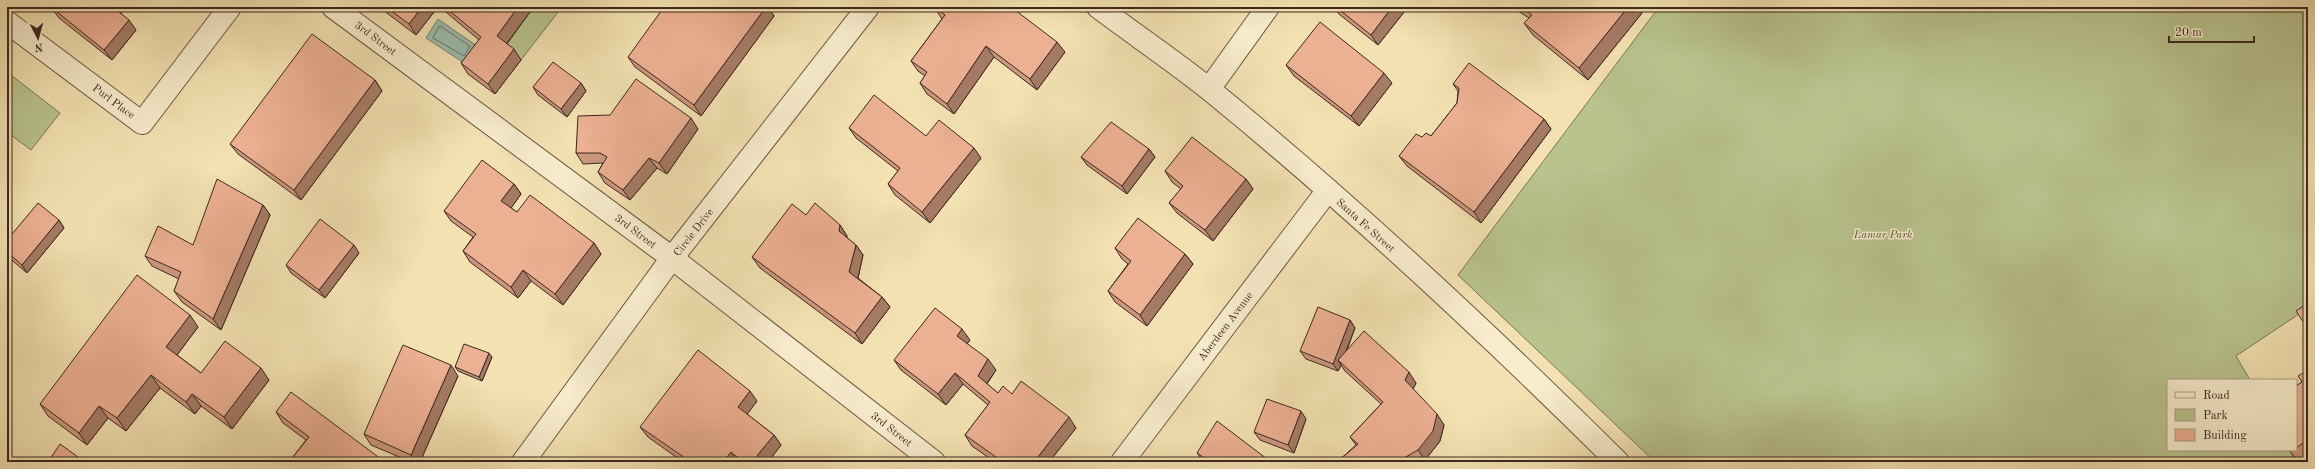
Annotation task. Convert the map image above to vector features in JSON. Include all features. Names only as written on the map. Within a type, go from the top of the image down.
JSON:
[{"type":"street","name":"Purl Place","points":[[7,22],[142,123],[230,7]]},
{"type":"street","name":"3rd Street","points":[[333,7],[672,258],[934,462]]},
{"type":"street","name":"Circle Drive","points":[[523,462],[672,258],[868,7]]},
{"type":"street","name":"Santa Fe Street","points":[[1098,7],[1209,89],[1328,190],[1537,382],[1618,462]]},
{"type":"street","points":[[1209,89],[1268,7]]},
{"type":"street","name":"Aberdeen Avenue","points":[[1122,462],[1328,190]]},
{"type":"green space","points":[[524,7],[562,7],[521,60],[504,47],[530,12]]},
{"type":"green space","name":"Lamar Park","points":[[1659,7],[2308,7],[2308,308],[2236,356],[2249,379],[2167,379],[2167,451],[2290,451],[2296,462],[1655,462],[1458,275]]},
{"type":"green space","points":[[7,72],[60,113],[31,150],[7,132]]},
{"type":"water","points":[[438,19],[477,46],[464,63],[426,38]]},
{"type":"building","points":[[51,7],[113,7],[129,20],[104,50]]},
{"type":"building","points":[[386,7],[422,7],[409,24]]},
{"type":"building","points":[[445,7],[518,7],[497,36],[514,49],[488,84],[461,63],[481,37]]},
{"type":"building","points":[[664,7],[766,7],[694,105],[628,57]]},
{"type":"building","points":[[934,7],[1011,7],[1057,42],[1030,79],[986,46],[947,104],[920,83],[927,72],[911,61],[945,15]]},
{"type":"building","points":[[1336,7],[1392,7],[1371,35]]},
{"type":"building","points":[[1521,7],[1628,7],[1579,68],[1524,23],[1532,15]]},
{"type":"building","points":[[1320,22],[1384,73],[1351,116],[1286,65]]},
{"type":"building","points":[[312,34],[375,80],[294,190],[230,144]]},
{"type":"building","points":[[553,62],[581,83],[561,109],[533,87]]},
{"type":"building","points":[[1469,63],[1544,119],[1474,212],[1399,156],[1416,134],[1422,137],[1426,133],[1431,136],[1457,103],[1459,88],[1453,84]]},
{"type":"building","points":[[636,79],[691,118],[659,163],[649,158],[623,190],[598,172],[607,157],[600,153],[576,153],[578,116],[610,115]]},
{"type":"building","points":[[874,95],[926,136],[939,120],[974,148],[922,212],[888,184],[900,168],[849,128]]},
{"type":"building","points":[[1111,122],[1149,149],[1122,186],[1081,157]]},
{"type":"building","points":[[1192,137],[1246,179],[1205,230],[1169,203],[1183,186],[1165,171]]},
{"type":"building","points":[[482,160],[514,184],[501,201],[517,212],[530,195],[594,243],[555,294],[523,270],[511,287],[463,251],[476,234],[444,211]]},
{"type":"building","points":[[217,179],[263,205],[213,319],[174,291],[181,272],[145,256],[158,226],[193,245]]},
{"type":"building","points":[[38,203],[59,220],[22,265],[7,252],[7,240]]},
{"type":"building","points":[[815,203],[840,225],[839,231],[856,245],[849,272],[882,297],[855,333],[752,257],[792,204],[806,215]]},
{"type":"building","points":[[1138,218],[1185,254],[1140,315],[1108,291],[1131,261],[1115,248]]},
{"type":"building","points":[[320,219],[354,245],[319,290],[286,265]]},
{"type":"building","points":[[137,275],[190,315],[166,347],[201,373],[225,341],[261,368],[224,417],[192,394],[186,402],[151,375],[117,418],[99,406],[79,433],[40,404]]},
{"type":"building","points":[[2308,303],[2308,329],[2296,311]]},
{"type":"building","points":[[1318,307],[1350,320],[1333,364],[1300,351]]},
{"type":"building","points":[[935,308],[962,329],[957,336],[988,359],[978,376],[998,393],[1003,386],[1012,394],[1021,381],[1069,417],[1034,462],[1003,462],[965,435],[990,402],[955,373],[938,394],[894,360]]},
{"type":"building","points":[[1364,331],[1409,372],[1405,380],[1437,414],[1433,431],[1418,450],[1397,462],[1337,462],[1358,444],[1350,437],[1383,402],[1338,360]]},
{"type":"building","points":[[464,344],[489,353],[479,377],[455,367]]},
{"type":"building","points":[[403,345],[451,365],[411,455],[364,434]]},
{"type":"building","points":[[698,350],[750,391],[738,407],[774,435],[752,462],[743,462],[731,452],[723,462],[691,462],[640,427]]},
{"type":"building","points":[[2308,370],[2308,440],[2297,447],[2297,385],[2302,382],[2298,376]]},
{"type":"building","points":[[291,392],[385,462],[300,462],[293,457],[309,437],[276,412]]},
{"type":"building","points":[[1267,399],[1301,411],[1288,445],[1254,432]]},
{"type":"building","points":[[1217,421],[1271,462],[1210,462],[1197,453]]},
{"type":"building","points":[[60,444],[85,462],[48,462]]},
{"type":"building","points":[[827,457],[834,462],[823,462]]}]
